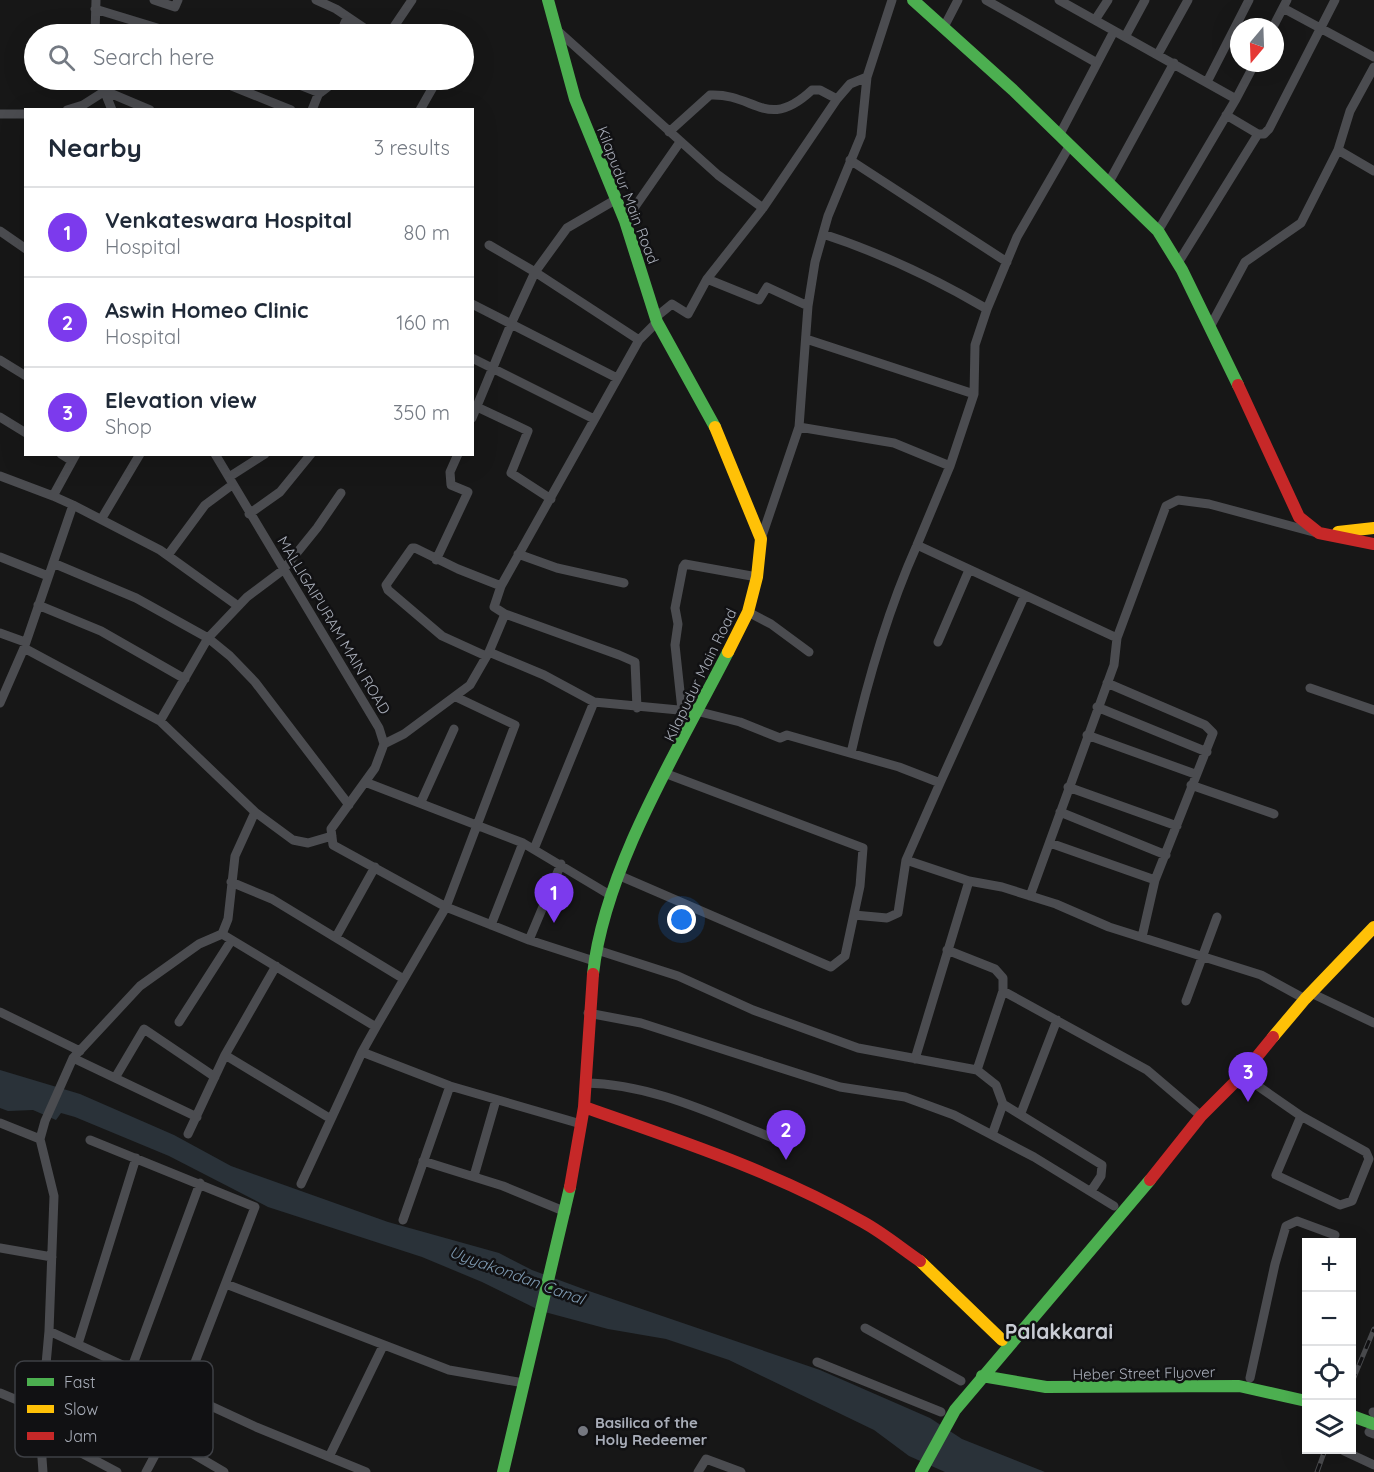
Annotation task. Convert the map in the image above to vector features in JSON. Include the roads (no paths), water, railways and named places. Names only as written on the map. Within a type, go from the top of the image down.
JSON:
[{"type":"street","points":[[154,0],[175,7],[178,0]]},
{"type":"street","points":[[316,0],[338,5],[347,18],[357,24]]},
{"type":"street","points":[[396,24],[412,0]]},
{"type":"street","name":"Kilapudur Main Road","points":[[503,1472],[566,1212],[584,1107],[588,1013],[596,955],[610,895],[747,612],[757,577],[761,539],[714,424],[657,319],[625,222],[575,99],[548,0]]},
{"type":"street","points":[[761,539],[799,427],[808,306],[822,234],[864,120],[867,77],[892,0]]},
{"type":"street","points":[[913,0],[1060,134],[1158,231],[1178,263],[1260,427],[1299,518],[1319,534],[1374,528]]},
{"type":"street","points":[[944,27],[958,0]]},
{"type":"street","points":[[986,0],[1097,63]]},
{"type":"street","points":[[1059,0],[1236,99]]},
{"type":"street","points":[[1095,20],[1108,0]]},
{"type":"street","points":[[1125,37],[1145,0]]},
{"type":"street","points":[[1158,54],[1188,0]]},
{"type":"street","points":[[1207,82],[1249,0]]},
{"type":"street","points":[[1226,115],[1258,134],[1264,134],[1269,129],[1335,0]]},
{"type":"street","points":[[1278,18],[1285,4],[1320,28],[1374,57]]},
{"type":"street","points":[[95,24],[95,5],[149,24]]},
{"type":"street","points":[[344,24],[347,18]]},
{"type":"street","points":[[558,31],[718,175],[763,208]]},
{"type":"street","points":[[1060,134],[1114,31]]},
{"type":"street","points":[[1109,182],[1174,63]]},
{"type":"street","points":[[1210,327],[1245,262],[1301,223],[1338,150],[1350,111],[1374,67]]},
{"type":"street","points":[[1158,231],[1250,72]]},
{"type":"street","points":[[637,708],[635,662],[505,614],[494,607],[501,586],[639,340],[672,304],[688,314],[707,279],[763,208],[837,99],[850,84],[867,77]]},
{"type":"street","points":[[242,90],[286,108]]},
{"type":"street","points":[[313,90],[320,93]]},
{"type":"street","points":[[313,108],[321,90]]},
{"type":"street","points":[[320,93],[324,90]]},
{"type":"street","points":[[421,108],[431,90]]},
{"type":"street","points":[[669,132],[710,95],[722,96],[769,110],[790,106],[812,90],[820,90],[837,99]]},
{"type":"street","points":[[73,108],[105,92]]},
{"type":"street","points":[[105,92],[111,108]]},
{"type":"street","points":[[105,92],[145,108]]},
{"type":"street","points":[[0,114],[24,114]]},
{"type":"street","points":[[1178,263],[1258,134]]},
{"type":"street","points":[[625,222],[680,142]]},
{"type":"street","points":[[851,753],[873,668],[900,585],[950,466],[974,394],[975,345],[987,309],[1017,237],[1070,145]]},
{"type":"street","points":[[1338,150],[1374,171]]},
{"type":"street","points":[[850,160],[1007,262]]},
{"type":"street","points":[[474,414],[511,324],[536,272],[567,228],[615,200]]},
{"type":"street","points":[[0,231],[24,248]]},
{"type":"street","points":[[822,234],[868,249],[926,274],[987,309]]},
{"type":"street","points":[[489,245],[536,272],[639,340]]},
{"type":"street","points":[[707,279],[759,300],[767,286],[808,306]]},
{"type":"street","points":[[474,305],[617,378]]},
{"type":"street","points":[[806,339],[974,394]]},
{"type":"street","points":[[474,359],[594,419]]},
{"type":"street","points":[[0,360],[24,375]]},
{"type":"street","points":[[477,407],[528,431],[511,473],[551,499]]},
{"type":"street","points":[[0,417],[24,432]]},
{"type":"street","points":[[799,427],[894,442],[950,466]]},
{"type":"street","points":[[102,518],[139,456]]},
{"type":"street","name":"MALLIGAIPURAM MAIN ROAD","points":[[216,456],[379,728],[384,744]]},
{"type":"street","points":[[168,555],[205,505],[230,481],[262,456]]},
{"type":"street","points":[[249,514],[280,492],[309,456]]},
{"type":"street","points":[[436,560],[468,492],[451,485],[449,479],[457,456]]},
{"type":"street","points":[[53,496],[74,458]]},
{"type":"street","points":[[0,476],[102,518],[168,555],[238,606]]},
{"type":"street","points":[[160,721],[208,638],[238,606],[283,570],[341,494]]},
{"type":"street","points":[[1030,896],[1114,665],[1117,638],[1166,506],[1178,500],[1209,504],[1319,534],[1374,544]]},
{"type":"street","points":[[0,703],[24,645],[73,505]]},
{"type":"street","points":[[916,545],[1024,597],[1117,638]]},
{"type":"street","points":[[501,586],[412,548],[386,588],[442,636],[544,675],[594,702],[637,708],[700,712],[740,722],[780,738],[788,735],[899,767],[940,783]]},
{"type":"street","points":[[518,554],[557,568],[624,583]]},
{"type":"street","points":[[0,557],[48,576]]},
{"type":"street","points":[[53,563],[107,584],[208,638],[255,682],[349,805]]},
{"type":"street","points":[[682,710],[675,645],[678,624],[675,608],[683,567],[685,564],[697,564],[757,577]]},
{"type":"street","points":[[938,642],[969,570]]},
{"type":"street","points":[[854,915],[887,918],[894,917],[898,913],[906,860],[1024,597]]},
{"type":"street","points":[[38,605],[101,631],[185,679]]},
{"type":"street","points":[[747,612],[771,624],[809,652]]},
{"type":"street","points":[[505,614],[470,685],[404,734],[384,744],[375,768],[331,829],[333,845],[446,907],[529,940],[678,976],[720,997],[858,1048],[977,1070],[996,1084],[1003,1104],[992,1135]]},
{"type":"street","points":[[0,633],[160,721],[255,812],[293,840],[308,843],[332,836]]},
{"type":"street","points":[[1107,682],[1210,728],[1213,733],[1155,880],[1142,937]]},
{"type":"street","points":[[1310,688],[1374,710]]},
{"type":"street","points":[[301,1184],[362,1052],[402,978],[446,907],[515,725],[456,697]]},
{"type":"street","points":[[534,849],[594,702]]},
{"type":"street","points":[[1097,707],[1207,752]]},
{"type":"street","points":[[421,802],[454,729]]},
{"type":"street","points":[[1087,735],[1195,774]]},
{"type":"street","points":[[618,875],[831,967],[845,956],[860,886],[864,848],[667,774]]},
{"type":"street","points":[[365,782],[523,843],[610,895]]},
{"type":"street","points":[[1191,785],[1274,814]]},
{"type":"street","points":[[1068,787],[1177,826]]},
{"type":"street","points":[[46,1361],[50,1331],[54,1196],[40,1139],[45,1120],[61,1080],[77,1054],[140,986],[199,944],[222,934],[228,919],[235,856],[255,812]]},
{"type":"street","points":[[1060,812],[1166,855]]},
{"type":"street","points":[[491,925],[523,843]]},
{"type":"street","points":[[1050,843],[1155,880]]},
{"type":"street","points":[[906,860],[969,881],[1030,896],[1142,937],[1262,975],[1374,1023]]},
{"type":"street","points":[[529,940],[561,864]]},
{"type":"street","points":[[336,937],[375,867]]},
{"type":"street","points":[[915,1059],[969,881]]},
{"type":"street","points":[[231,882],[272,899],[402,978]]},
{"type":"street","points":[[1186,1001],[1217,917]]},
{"type":"street","points":[[921,1472],[956,1410],[982,1376],[1152,1175],[1169,1158],[1201,1116],[1242,1075],[1308,996],[1374,927]]},
{"type":"street","points":[[222,934],[376,1027]]},
{"type":"street","points":[[179,1022],[231,941]]},
{"type":"street","points":[[947,950],[995,969],[1003,978],[1002,991],[977,1070]]},
{"type":"street","points":[[188,1134],[225,1055],[276,966]]},
{"type":"street","points":[[1002,991],[1147,1070],[1201,1116]]},
{"type":"street","points":[[0,1012],[77,1054],[115,1078],[197,1117]]},
{"type":"street","points":[[588,1013],[641,1023],[840,1087],[875,1095],[905,1097],[954,1115],[1114,1206]]},
{"type":"street","points":[[1021,1113],[1057,1020]]},
{"type":"street","points":[[115,1078],[144,1029],[215,1077]]},
{"type":"street","points":[[362,1052],[450,1086],[581,1124]]},
{"type":"street","points":[[225,1055],[331,1119]]},
{"type":"street","points":[[1242,1075],[1301,1116],[1368,1155],[1369,1159],[1352,1201],[1347,1204],[1340,1205],[1276,1175],[1301,1116]]},
{"type":"street","points":[[585,1083],[606,1083],[643,1090],[691,1105],[773,1138]]},
{"type":"street","points":[[404,1220],[450,1086]]},
{"type":"street","points":[[474,1176],[496,1100]]},
{"type":"street","points":[[1003,1104],[1102,1165],[1101,1176],[1091,1191]]},
{"type":"street","points":[[584,1107],[720,1157],[783,1183],[864,1222],[928,1266],[1002,1340]]},
{"type":"street","points":[[0,1123],[40,1139]]},
{"type":"street","points":[[90,1140],[200,1183],[255,1208],[196,1361]]},
{"type":"street","points":[[78,1344],[136,1158]]},
{"type":"street","points":[[423,1161],[474,1176],[566,1212]]},
{"type":"street","points":[[134,1361],[200,1183]]},
{"type":"street","points":[[1250,1378],[1275,1264],[1286,1226],[1297,1221],[1335,1235]]},
{"type":"street","points":[[0,1248],[52,1257]]},
{"type":"street","points":[[226,1284],[449,1370],[524,1383]]},
{"type":"street","points":[[865,1328],[961,1381]]},
{"type":"street","points":[[50,1331],[118,1361]]},
{"type":"street","points":[[329,1457],[382,1346]]},
{"type":"street","points":[[817,1362],[941,1412]]},
{"type":"street","name":"Heber Street Flyover","points":[[982,1376],[1024,1386],[1068,1389],[1239,1386],[1302,1400]]},
{"type":"street","points":[[0,1393],[15,1399]]},
{"type":"street","points":[[213,1406],[256,1427],[366,1472]]},
{"type":"street","points":[[1356,1417],[1373,1423]]},
{"type":"street","points":[[1350,1454],[1374,1465]]},
{"type":"street","points":[[42,1457],[43,1472]]},
{"type":"street","points":[[88,1457],[117,1472]]},
{"type":"street","points":[[146,1472],[155,1457]]},
{"type":"street","points":[[197,1457],[224,1472]]},
{"type":"street","points":[[698,1472],[706,1459],[741,1472]]},
{"type":"water","name":"Uyyakondan Canal","points":[[0,1070],[80,1094],[174,1135],[231,1166],[388,1222],[499,1253],[532,1270],[586,1290],[820,1370],[930,1418],[962,1439],[1045,1472],[945,1472],[909,1456],[874,1430],[729,1360],[666,1339],[608,1329],[541,1311],[482,1282],[422,1257],[268,1207],[169,1156],[75,1117],[61,1113],[56,1120],[33,1110],[8,1111],[0,1108]]},
{"type":"railway","points":[[1356,1372],[1374,1329]]},
{"type":"railway","points":[[1317,1472],[1324,1454]]},
{"type":"place","name":"Venkateswara Hospital","points":[[554,923]]},
{"type":"place","name":"Elevation view","points":[[1248,1102]]},
{"type":"place","name":"Aswin Homeo Clinic","points":[[786,1160]]},
{"type":"place","name":"Basilica of the Holy Redeemer","points":[[583,1431]]},
{"type":"district","name":"Palakkarai","points":[[1059,1331]]}]
